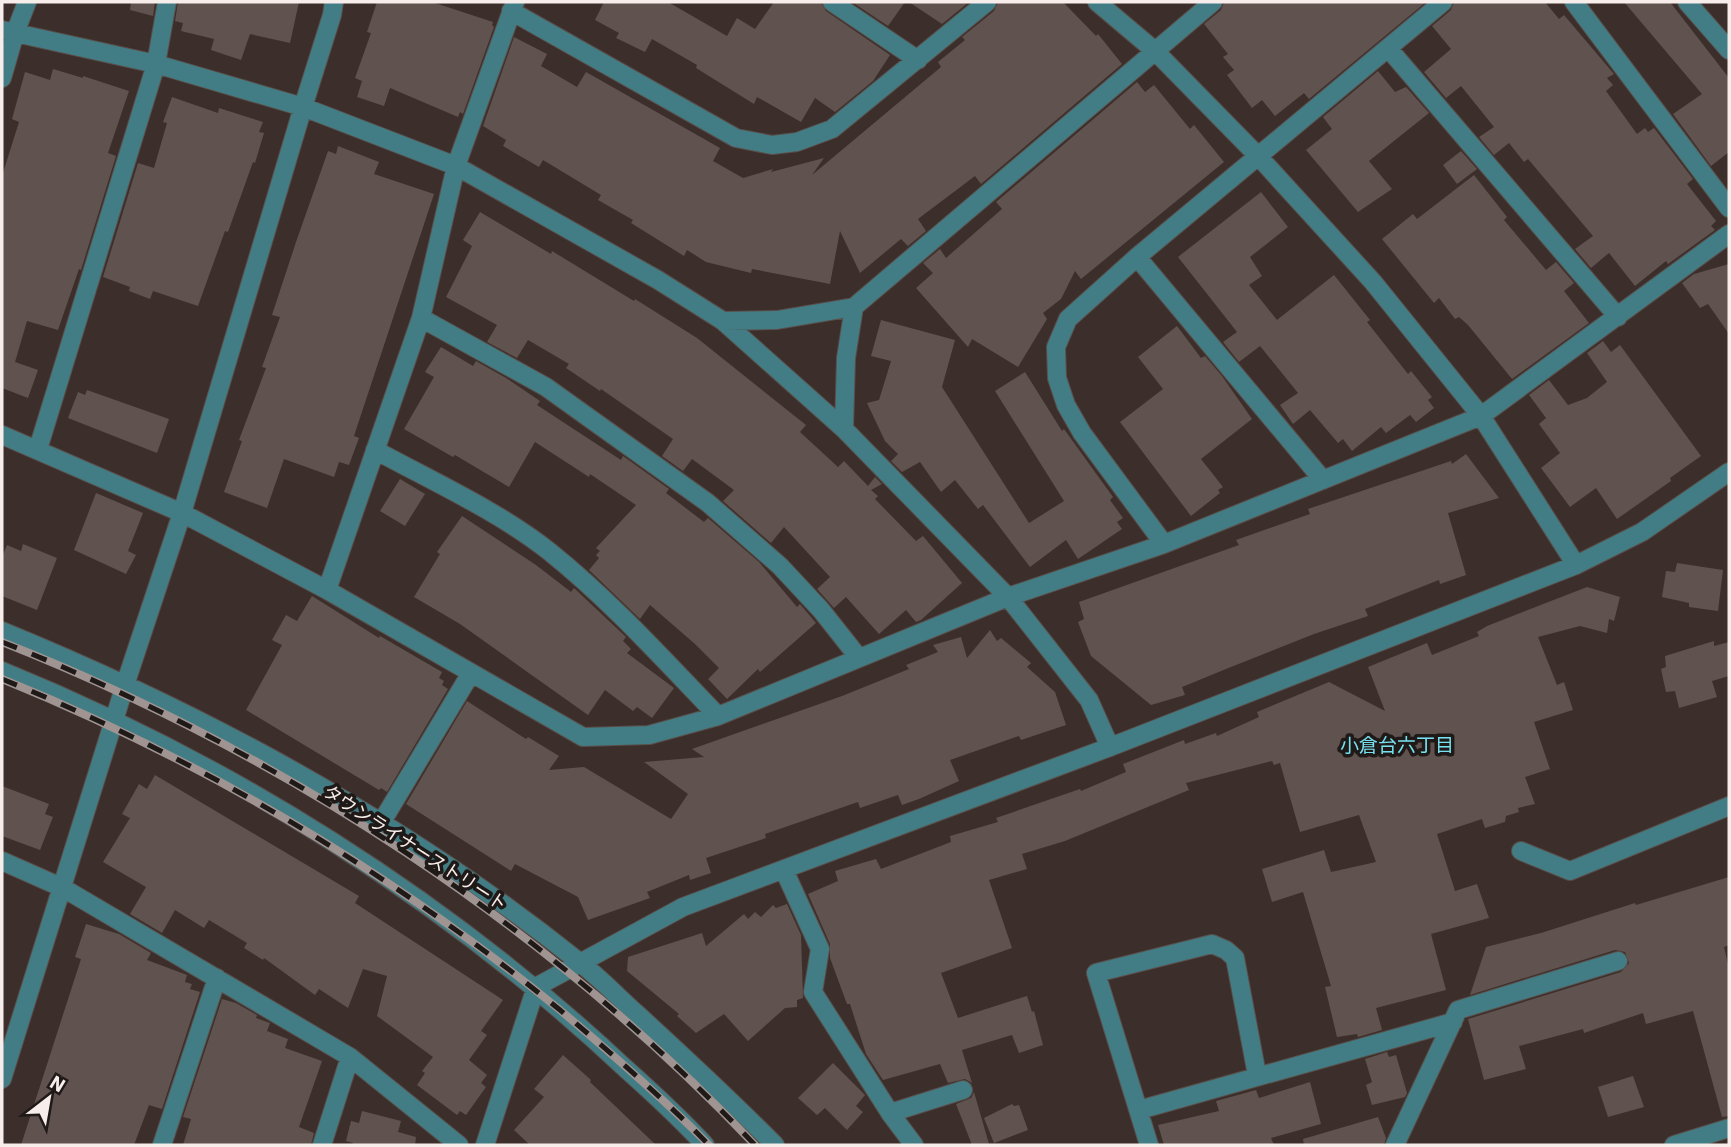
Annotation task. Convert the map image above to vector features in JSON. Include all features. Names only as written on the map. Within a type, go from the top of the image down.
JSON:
[{"type":"street","points":[[2,78],[8,32],[27,2]]},
{"type":"street","points":[[38,449],[156,64],[167,2]]},
{"type":"street","points":[[2,1079],[125,685],[182,513],[334,2]]},
{"type":"street","points":[[832,2],[918,60]]},
{"type":"street","points":[[327,590],[421,318],[456,166],[513,7],[736,138],[772,145],[797,142],[832,129],[987,2]]},
{"type":"street","points":[[1097,2],[1155,51],[1259,157],[1373,282],[1481,416],[1576,565]]},
{"type":"street","points":[[723,321],[777,320],[854,307],[1213,2]]},
{"type":"street","points":[[1164,544],[1082,433],[1066,405],[1057,378],[1056,347],[1068,319],[1137,257],[1443,2]]},
{"type":"street","points":[[1574,2],[1729,208]]},
{"type":"street","points":[[1687,2],[1729,50]]},
{"type":"street","points":[[8,32],[156,64],[303,107],[456,166],[658,280],[723,321],[844,429],[1008,597],[1089,700],[1110,747]]},
{"type":"street","points":[[1388,48],[1618,317]]},
{"type":"street","points":[[2,435],[182,513],[327,590],[583,737],[649,735],[718,716],[1008,597],[1164,544],[1481,416],[1729,234]]},
{"type":"street","points":[[1137,257],[1323,480]]},
{"type":"street","points":[[844,429],[846,358],[854,307]]},
{"type":"street","points":[[421,318],[546,387],[708,503],[780,566],[821,610],[859,658]]},
{"type":"street","points":[[375,450],[489,512],[549,551],[610,605],[718,716]]},
{"type":"street","points":[[485,1145],[536,988],[581,963],[683,908],[1110,747],[1576,565],[1642,532],[1729,472]]},
{"type":"street","name":"タウンライナーストリート","points":[[2,631],[76,661],[191,716],[312,780],[422,848],[509,908],[581,963],[721,1090],[775,1145]]},
{"type":"street","points":[[2,671],[63,696],[190,758],[293,818],[394,882],[536,988],[629,1071],[705,1145]]},
{"type":"street","points":[[381,823],[471,673]]},
{"type":"street","points":[[1521,851],[1570,871],[1729,806]]},
{"type":"street","points":[[2,861],[63,888],[350,1057],[459,1145]]},
{"type":"street","points":[[784,870],[820,949],[813,992],[890,1113],[915,1145]]},
{"type":"street","points":[[1149,1145],[1097,973],[1212,944],[1226,950],[1235,958],[1257,1075]]},
{"type":"street","points":[[1395,1145],[1458,1010],[1618,961]]},
{"type":"street","points":[[162,1145],[217,978]]},
{"type":"street","points":[[1139,1110],[1453,1022]]},
{"type":"street","points":[[322,1145],[350,1057]]},
{"type":"street","points":[[890,1113],[963,1090]]},
{"type":"street","points":[[1674,1145],[1729,1128]]},
{"type":"building","points":[[131,2],[155,2],[153,16],[130,10]]},
{"type":"building","points":[[178,2],[299,2],[290,43],[250,34],[241,60],[211,50],[214,39],[181,31],[183,23],[175,21]]},
{"type":"building","points":[[377,2],[432,2],[493,22],[494,27],[463,114],[460,112],[458,117],[390,88],[384,106],[357,97],[362,81],[355,78],[371,33],[367,32]]},
{"type":"building","points":[[604,2],[668,2],[727,36],[737,18],[755,29],[774,2],[821,2],[826,11],[890,55],[873,81],[835,112],[815,98],[801,122],[757,97],[754,104],[696,68],[697,65],[652,39],[645,52],[616,38],[619,33],[595,20]]},
{"type":"building","points":[[852,2],[905,2],[888,26]]},
{"type":"building","points":[[909,2],[969,2],[942,24]]},
{"type":"building","points":[[998,2],[1063,2],[1096,36],[1098,34],[1122,64],[981,184],[975,176],[918,219],[926,231],[908,246],[901,239],[860,273],[840,231],[830,284],[752,269],[751,273],[706,262],[687,250],[684,256],[631,223],[633,220],[598,200],[601,195],[543,160],[539,167],[503,146],[506,140],[483,126],[514,37],[547,54],[541,66],[577,87],[586,72],[720,148],[713,161],[743,178],[824,158],[812,175],[941,67],[938,62],[965,40],[962,37],[994,11]]},
{"type":"building","points":[[1224,2],[1426,2],[1309,99],[1304,93],[1275,116],[1262,100],[1252,108],[1227,75],[1234,70],[1223,57],[1228,54],[1204,24],[1221,10]]},
{"type":"building","points":[[1454,2],[1545,2],[1559,19],[1564,15],[1614,74],[1607,78],[1613,85],[1606,91],[1637,134],[1645,128],[1648,132],[1654,128],[1693,179],[1687,184],[1716,221],[1711,226],[1715,230],[1668,264],[1666,261],[1635,286],[1609,253],[1591,268],[1575,249],[1593,236],[1528,159],[1524,162],[1509,143],[1494,155],[1479,137],[1494,127],[1461,86],[1446,98],[1424,72],[1451,49],[1432,26],[1451,10]]},
{"type":"building","points":[[1624,2],[1670,2],[1729,78],[1729,152],[1711,166],[1673,114],[1702,94]]},
{"type":"building","points":[[53,69],[129,91],[108,153],[116,156],[81,270],[79,269],[58,330],[27,321],[15,362],[38,370],[28,398],[2,388],[2,176],[19,122],[12,119],[25,72],[50,80]]},
{"type":"building","points":[[1378,71],[1395,92],[1406,87],[1429,113],[1369,161],[1392,189],[1358,212],[1306,150],[1332,129],[1323,117]]},
{"type":"building","points":[[1137,82],[1145,92],[1154,85],[1190,129],[1194,125],[1224,162],[1081,279],[1075,271],[1061,299],[1043,313],[1047,319],[1018,367],[972,339],[968,347],[916,288],[933,273],[923,263],[940,249],[946,258],[1002,209],[996,202]]},
{"type":"building","points":[[172,97],[218,113],[219,108],[263,122],[259,132],[264,133],[255,163],[253,162],[228,232],[225,231],[198,306],[153,291],[150,299],[129,291],[130,287],[103,277],[138,163],[154,168],[167,123],[163,122]]},
{"type":"building","points":[[338,146],[379,162],[374,174],[434,194],[354,436],[359,438],[349,465],[339,462],[334,477],[284,459],[267,508],[224,492],[242,441],[239,440],[266,368],[262,367],[280,317],[272,315],[296,242],[328,151],[336,154]]},
{"type":"building","points":[[1461,151],[1477,169],[1457,184],[1443,165]]},
{"type":"building","points":[[1474,175],[1507,217],[1504,220],[1546,270],[1556,262],[1574,283],[1564,291],[1589,323],[1512,379],[1468,325],[1459,317],[1455,319],[1439,298],[1434,303],[1382,239],[1413,214],[1417,219]]},
{"type":"building","points":[[1261,192],[1288,227],[1250,257],[1262,276],[1249,285],[1277,320],[1334,275],[1408,374],[1411,371],[1432,397],[1428,400],[1434,408],[1416,422],[1410,415],[1386,433],[1381,427],[1352,451],[1343,439],[1338,443],[1310,410],[1293,424],[1280,405],[1298,393],[1260,346],[1239,362],[1223,342],[1237,332],[1178,257]]},
{"type":"building","points":[[480,212],[551,254],[552,251],[634,301],[635,299],[697,338],[806,425],[800,432],[838,467],[844,461],[868,486],[875,477],[882,484],[871,490],[878,496],[875,499],[916,541],[923,536],[962,583],[921,620],[916,622],[906,610],[879,634],[846,597],[834,608],[817,589],[830,577],[784,527],[771,543],[723,501],[734,490],[692,459],[683,471],[662,456],[673,439],[566,368],[569,364],[528,340],[517,358],[487,342],[497,325],[446,297],[472,246],[463,240]]},
{"type":"building","points":[[1729,264],[1729,334],[1708,304],[1700,308],[1682,283],[1694,274]]},
{"type":"building","points":[[881,320],[955,340],[942,387],[1029,523],[1064,501],[995,391],[1025,372],[1062,431],[1064,429],[1113,497],[1110,500],[1123,518],[1117,522],[1122,529],[1078,559],[1066,540],[1030,567],[983,505],[978,509],[955,480],[941,492],[920,462],[902,472],[891,461],[898,454],[885,441],[867,403],[879,400],[891,361],[871,356]]},
{"type":"building","points":[[1177,326],[1201,358],[1205,356],[1222,376],[1252,419],[1201,459],[1223,487],[1218,490],[1220,493],[1191,516],[1120,422],[1163,389],[1138,357]]},
{"type":"building","points":[[1603,341],[1611,352],[1620,345],[1701,456],[1617,519],[1596,488],[1570,507],[1541,468],[1560,453],[1539,424],[1546,418],[1529,395],[1549,380],[1568,405],[1587,398],[1607,382],[1587,353]]},
{"type":"building","points":[[441,347],[473,366],[476,361],[506,378],[540,401],[537,405],[621,460],[623,456],[669,489],[666,493],[704,522],[708,518],[759,562],[797,607],[800,604],[816,623],[760,672],[758,669],[727,699],[708,679],[719,668],[695,644],[650,605],[640,619],[589,570],[599,558],[596,555],[600,551],[596,548],[636,505],[535,442],[509,487],[404,429],[434,377],[425,372]]},
{"type":"building","points":[[87,390],[169,419],[157,453],[68,418],[78,392],[85,395]]},
{"type":"building","points":[[1466,454],[1499,498],[1448,513],[1466,575],[1440,584],[1439,580],[1365,609],[1368,616],[1314,634],[1182,687],[1185,695],[1151,705],[1091,656],[1078,622],[1084,619],[1079,602],[1239,545],[1236,540],[1310,514],[1308,509],[1451,461],[1452,464]]},
{"type":"building","points":[[400,479],[425,494],[405,526],[380,511]]},
{"type":"building","points":[[96,493],[143,513],[128,551],[136,555],[126,574],[74,550]]},
{"type":"building","points":[[462,516],[536,565],[571,592],[574,588],[626,637],[623,641],[631,649],[627,653],[674,688],[652,718],[637,707],[633,711],[605,690],[588,715],[460,624],[414,597],[440,554],[437,552]]},
{"type":"building","points":[[23,544],[57,558],[37,610],[2,596],[2,557],[7,545],[21,551]]},
{"type":"building","points":[[1677,563],[1723,570],[1718,611],[1689,607],[1689,603],[1662,597],[1666,571],[1675,572]]},
{"type":"building","points":[[1587,587],[1620,597],[1614,621],[1609,619],[1607,633],[1580,626],[1538,637],[1557,685],[1564,682],[1573,710],[1534,722],[1550,769],[1525,777],[1535,804],[1518,808],[1519,812],[1506,816],[1505,822],[1485,828],[1482,819],[1437,834],[1455,891],[1477,884],[1489,918],[1431,934],[1446,990],[1376,1008],[1382,1030],[1358,1037],[1357,1034],[1337,1037],[1325,987],[1331,986],[1303,892],[1272,902],[1262,869],[1324,850],[1331,872],[1376,862],[1359,815],[1300,832],[1280,763],[1274,765],[1272,761],[1186,783],[1189,790],[1065,841],[1022,854],[1027,869],[989,880],[1012,948],[941,973],[958,1018],[1027,996],[1043,1045],[1019,1053],[1012,1035],[962,1050],[972,1083],[965,1079],[948,1083],[940,1064],[883,1080],[866,1054],[850,1004],[847,1004],[830,958],[830,944],[808,894],[838,881],[835,871],[876,859],[881,869],[951,842],[950,836],[998,822],[996,818],[1080,789],[1081,791],[1126,772],[1123,764],[1184,740],[1185,744],[1216,733],[1217,736],[1259,717],[1257,712],[1329,682],[1385,711],[1368,667],[1427,643],[1432,655],[1479,636],[1477,632],[1487,626]]},
{"type":"building","points":[[312,596],[379,638],[380,636],[442,672],[439,678],[444,681],[442,685],[448,689],[387,792],[381,788],[379,790],[246,710],[282,645],[272,640],[286,615],[297,621]]},
{"type":"building","points":[[990,630],[997,641],[1001,638],[1031,663],[1027,667],[1055,692],[1066,725],[1021,740],[1019,736],[950,760],[959,781],[919,799],[902,805],[898,795],[860,808],[858,802],[765,834],[766,838],[706,858],[711,873],[690,880],[689,875],[647,892],[650,898],[588,920],[578,897],[515,864],[511,871],[406,804],[467,701],[526,739],[528,737],[559,756],[549,770],[584,767],[671,819],[688,794],[644,762],[704,757],[692,749],[842,696],[909,669],[906,665],[938,652],[933,645],[961,637],[967,658]]},
{"type":"building","points":[[1714,641],[1714,646],[1729,642],[1729,676],[1712,681],[1717,697],[1679,708],[1675,691],[1666,692],[1661,669],[1666,667],[1665,656]]},
{"type":"building","points":[[155,775],[359,896],[355,903],[503,1000],[481,1031],[487,1035],[469,1060],[487,1075],[481,1083],[486,1087],[466,1115],[460,1111],[457,1115],[417,1085],[425,1073],[422,1071],[433,1057],[377,1016],[387,976],[363,969],[348,1008],[319,989],[315,995],[264,958],[263,960],[244,948],[247,943],[209,920],[204,928],[175,910],[162,933],[130,914],[146,887],[103,862],[130,818],[122,814],[139,784],[147,789]]},
{"type":"building","points":[[2,786],[49,804],[45,814],[53,817],[40,850],[2,836]]},
{"type":"building","points":[[1729,877],[1729,945],[1724,947],[1729,969],[1729,1116],[1722,1117],[1693,1011],[1646,1024],[1643,1013],[1584,1033],[1583,1029],[1519,1046],[1526,1069],[1484,1080],[1468,1019],[1621,972],[1629,963],[1625,952],[1615,950],[1470,995],[1486,947]]},
{"type":"building","points":[[787,904],[801,935],[803,998],[797,1000],[797,1007],[785,1008],[748,1041],[724,1014],[696,1033],[677,1016],[679,1014],[627,971],[628,957],[702,933],[706,946],[744,914],[748,919],[755,912],[761,917],[773,905],[776,908]]},
{"type":"building","points":[[86,924],[119,934],[151,953],[147,960],[187,975],[185,982],[192,984],[190,989],[200,992],[162,1109],[149,1105],[134,1145],[21,1145],[81,959],[75,957]]},
{"type":"building","points":[[222,999],[236,1003],[257,1015],[256,1018],[270,1023],[267,1031],[288,1039],[285,1048],[322,1061],[299,1127],[314,1133],[311,1145],[183,1145],[191,1119],[183,1117]]},
{"type":"building","points":[[1387,1052],[1389,1057],[1396,1055],[1407,1093],[1405,1097],[1372,1105],[1366,1085],[1372,1082],[1365,1059]]},
{"type":"building","points":[[563,1055],[656,1145],[530,1145],[514,1130],[544,1097],[534,1089]]},
{"type":"building","points":[[833,1063],[865,1095],[856,1106],[863,1112],[847,1130],[825,1108],[817,1115],[798,1098]]},
{"type":"building","points":[[1633,1076],[1644,1107],[1608,1117],[1598,1087]]},
{"type":"building","points":[[1310,1082],[1321,1124],[1271,1138],[1274,1145],[1164,1145],[1158,1125],[1219,1111],[1216,1101],[1256,1090],[1259,1098]]},
{"type":"building","points":[[974,1092],[989,1144],[986,1145],[972,1145],[956,1104],[971,1098]]},
{"type":"building","points":[[1012,1104],[1019,1105],[1028,1130],[994,1143],[984,1118]]},
{"type":"building","points":[[362,1111],[401,1121],[398,1132],[416,1137],[415,1145],[352,1145],[353,1143],[346,1141],[351,1121],[359,1123]]},
{"type":"building","points":[[1378,1117],[1386,1138],[1384,1145],[1304,1145],[1303,1139]]},
{"type":"railway","points":[[2,642],[107,686],[209,736],[309,792],[406,853],[499,918],[589,989],[674,1065],[755,1145]]},
{"type":"railway","points":[[2,679],[77,711],[223,783],[362,866],[430,912],[560,1010],[636,1076],[709,1145]]},
{"type":"district","name":"小倉台六丁目","points":[[1397,745]]}]
